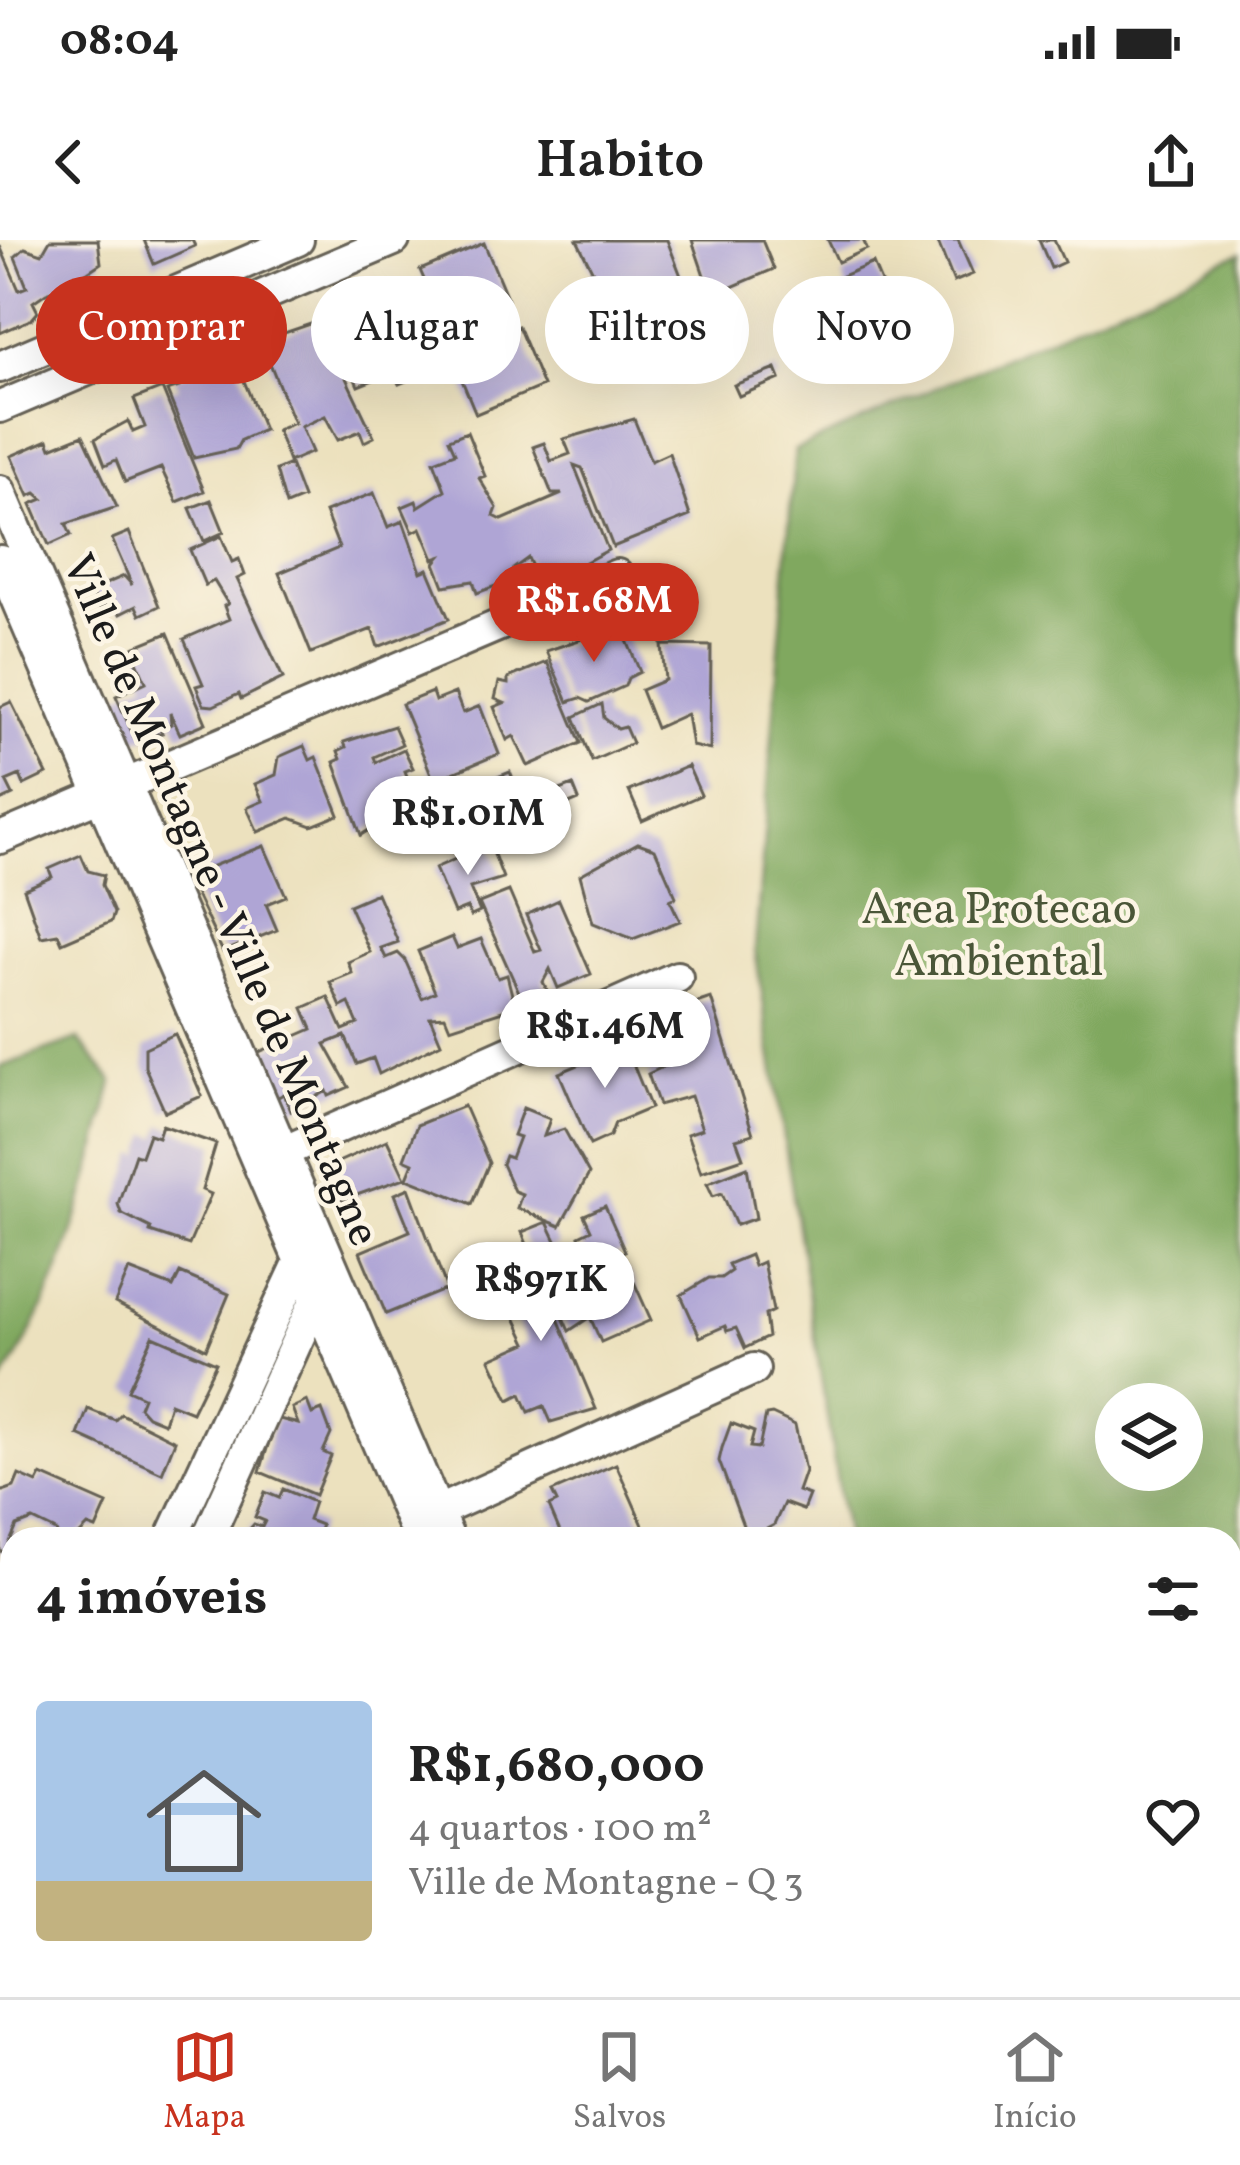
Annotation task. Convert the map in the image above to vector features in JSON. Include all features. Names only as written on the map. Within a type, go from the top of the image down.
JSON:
[{"type":"street","points":[[0,367],[298,240]]},
{"type":"street","points":[[0,407],[380,243]]},
{"type":"street","name":"Ville de Montagne - Ville de Montagne","points":[[0,491],[114,789],[308,1246],[316,1298],[430,1527]]},
{"type":"street","name":"Ville de Montagne - Ville de Montagne","points":[[0,560],[114,789]]},
{"type":"street","points":[[0,838],[616,575]]},
{"type":"street","points":[[270,1158],[677,977]]},
{"type":"street","points":[[177,1527],[308,1246]]},
{"type":"street","name":"Ville de Montagne - Ville de Montagne","points":[[308,1246],[330,1268],[430,1527]]},
{"type":"street","points":[[211,1527],[330,1268]]},
{"type":"street","points":[[432,1527],[754,1369]]},
{"type":"green space","name":"Area Protecao Ambiental","points":[[1240,253],[1240,1527],[844,1527],[755,949],[795,450],[944,384],[954,384],[954,380]]},
{"type":"green space","points":[[78,1039],[113,1082],[83,1200],[56,1277],[0,1385],[0,1067]]},
{"type":"building","points":[[50,240],[98,240],[101,263],[83,276],[36,276],[36,314],[0,333],[0,246],[19,290],[27,287],[15,257],[25,248],[42,254]]},
{"type":"building","points":[[144,240],[192,240],[195,246],[154,264]]},
{"type":"building","points":[[577,240],[667,240],[681,276],[595,276]]},
{"type":"building","points":[[692,240],[762,240],[774,269],[749,280],[749,276],[704,276]]},
{"type":"building","points":[[828,240],[863,240],[867,249],[838,262]]},
{"type":"building","points":[[937,240],[958,240],[973,274],[954,282]]},
{"type":"building","points":[[1039,240],[1054,240],[1064,262],[1051,268]]},
{"type":"building","points":[[484,243],[498,276],[423,276],[420,270]]},
{"type":"building","points":[[873,263],[878,276],[842,276]]},
{"type":"building","points":[[311,324],[311,384],[349,384],[374,437],[364,442],[360,431],[338,440],[325,416],[301,427],[312,452],[289,462],[277,430],[294,423],[278,384],[287,384],[287,332]]},
{"type":"building","points":[[521,333],[543,386],[476,414],[464,384],[521,384]]},
{"type":"building","points":[[773,370],[773,382],[739,396],[734,385],[749,384],[749,379]]},
{"type":"building","points":[[245,384],[264,430],[241,440],[236,449],[194,458],[167,391]]},
{"type":"building","points":[[162,388],[204,491],[177,502],[161,468],[125,482],[116,460],[105,465],[95,439],[128,421],[133,432],[145,427],[134,399]]},
{"type":"building","points":[[634,419],[651,461],[669,453],[690,516],[613,547],[582,468],[574,465],[608,550],[556,578],[554,573],[544,577],[541,568],[534,571],[528,558],[513,569],[517,578],[477,593],[473,581],[444,586],[435,563],[440,557],[434,559],[421,528],[413,532],[402,507],[416,501],[418,507],[445,490],[434,461],[455,453],[449,439],[467,432],[485,476],[479,478],[497,508],[494,516],[502,520],[562,494],[552,494],[533,447],[544,443],[551,461],[570,454],[564,439]]},
{"type":"building","points":[[83,435],[117,507],[66,524],[71,535],[49,545],[31,504],[43,499],[36,493],[29,496],[11,456],[48,440],[51,448]]},
{"type":"building","points":[[290,464],[303,498],[286,505],[276,470]]},
{"type":"building","points":[[374,493],[388,527],[403,521],[421,572],[428,569],[449,619],[378,647],[372,629],[311,653],[279,573],[339,548],[325,512]]},
{"type":"building","points":[[211,500],[224,532],[204,541],[190,508]]},
{"type":"building","points":[[129,532],[159,606],[140,615],[136,606],[120,614],[114,602],[100,609],[91,590],[124,576],[132,585],[112,539]]},
{"type":"building","points":[[221,536],[232,562],[239,559],[245,575],[237,579],[283,678],[241,699],[239,694],[213,706],[204,705],[196,686],[203,684],[184,639],[229,619],[224,606],[228,604],[214,581],[205,585],[190,550]]},
{"type":"building","points":[[621,626],[640,672],[628,678],[625,686],[589,702],[580,698],[568,702],[546,651]]},
{"type":"building","points":[[168,633],[206,723],[180,734],[170,713],[171,724],[160,729],[162,733],[135,739],[116,696],[146,682],[131,648]]},
{"type":"building","points":[[662,645],[711,646],[710,750],[692,746],[687,714],[656,728],[641,690],[665,680]]},
{"type":"building","points":[[547,662],[581,743],[528,766],[514,736],[507,740],[494,707],[504,703],[495,699],[499,682],[508,684],[508,678]]},
{"type":"building","points":[[432,692],[435,701],[455,693],[463,713],[480,706],[499,754],[434,781],[402,704]]},
{"type":"building","points":[[11,702],[47,774],[24,785],[20,775],[6,781],[13,795],[0,801],[0,707]]},
{"type":"building","points":[[602,704],[604,718],[618,729],[625,727],[632,743],[592,761],[574,717]]},
{"type":"building","points":[[394,726],[402,744],[374,757],[376,762],[404,749],[413,768],[405,771],[430,836],[411,845],[397,812],[361,835],[334,762],[341,759],[338,751],[346,747],[344,742]]},
{"type":"building","points":[[304,746],[310,760],[316,757],[339,815],[312,826],[291,818],[258,832],[247,808],[263,801],[255,784],[276,775],[279,757]]},
{"type":"building","points":[[688,766],[701,795],[642,821],[629,791]]},
{"type":"building","points":[[510,772],[531,823],[500,836],[478,785]]},
{"type":"building","points":[[573,785],[579,800],[549,812],[542,797]]},
{"type":"building","points":[[638,843],[655,849],[676,897],[670,900],[680,921],[633,939],[593,923],[580,875]]},
{"type":"building","points":[[490,844],[503,878],[470,888],[480,912],[471,916],[467,908],[454,913],[435,868]]},
{"type":"building","points":[[264,846],[286,896],[266,904],[277,930],[223,952],[193,889],[203,884],[200,871]]},
{"type":"building","points":[[81,855],[88,871],[104,875],[102,885],[114,913],[111,922],[62,943],[58,934],[41,937],[24,889],[52,877],[49,869]]},
{"type":"building","points":[[509,891],[535,952],[541,950],[526,915],[559,900],[591,974],[558,988],[550,969],[543,982],[547,990],[523,1001],[479,903]]},
{"type":"building","points":[[377,893],[398,942],[381,948],[386,958],[398,953],[405,960],[422,998],[435,992],[418,951],[452,937],[457,948],[481,939],[498,978],[507,975],[515,1007],[450,1028],[445,1016],[430,1017],[441,1043],[379,1074],[373,1058],[357,1064],[345,1036],[325,1044],[349,1087],[329,1096],[327,1091],[291,1111],[284,1094],[276,1098],[257,1053],[312,1029],[303,1008],[328,997],[343,1030],[358,1024],[349,1003],[341,1007],[330,982],[352,973],[348,962],[370,952],[349,905]]},
{"type":"building","points":[[711,998],[753,1134],[736,1139],[743,1158],[701,1172],[687,1134],[702,1129],[691,1096],[659,1105],[648,1074],[667,1065],[661,1048],[688,1038],[678,1009]]},
{"type":"building","points":[[175,1034],[202,1096],[165,1112],[145,1067],[145,1048]]},
{"type":"building","points":[[623,1040],[651,1108],[615,1123],[610,1136],[590,1145],[559,1073],[593,1059],[594,1049]]},
{"type":"building","points":[[464,1106],[489,1163],[472,1204],[407,1178],[413,1163],[404,1159],[417,1125]]},
{"type":"building","points":[[523,1108],[550,1119],[544,1136],[564,1129],[589,1174],[560,1226],[517,1208],[522,1194],[514,1191],[502,1164],[505,1156],[511,1158],[519,1137],[513,1135]]},
{"type":"building","points":[[162,1125],[216,1144],[202,1190],[211,1194],[189,1245],[150,1232],[151,1228],[121,1213],[118,1204],[135,1154],[141,1156],[149,1134],[158,1137]]},
{"type":"building","points":[[387,1140],[405,1178],[337,1202],[323,1169]]},
{"type":"building","points":[[747,1167],[756,1218],[736,1225],[722,1193],[713,1196],[707,1183]]},
{"type":"building","points":[[409,1188],[447,1289],[386,1314],[360,1252],[410,1231],[395,1194]]},
{"type":"building","points":[[605,1206],[625,1251],[601,1260],[597,1252],[587,1256],[579,1236],[591,1230],[584,1215]]},
{"type":"building","points":[[547,1222],[558,1245],[532,1257],[522,1232]]},
{"type":"building","points":[[750,1255],[754,1266],[763,1262],[773,1311],[765,1315],[768,1337],[745,1348],[736,1328],[727,1331],[725,1326],[700,1337],[681,1295],[709,1278],[721,1278],[731,1271],[728,1264]]},
{"type":"building","points":[[595,1256],[605,1281],[629,1271],[651,1320],[601,1342],[590,1317],[569,1331],[546,1279]]},
{"type":"building","points":[[532,1257],[596,1409],[551,1422],[544,1406],[529,1412],[521,1394],[509,1400],[490,1359],[527,1343],[502,1290],[524,1280],[516,1263]]},
{"type":"building","points":[[129,1270],[173,1287],[180,1273],[229,1294],[206,1349],[115,1303]]},
{"type":"building","points":[[153,1336],[216,1363],[192,1412],[170,1403],[164,1423],[147,1416],[139,1407],[143,1397],[128,1390]]},
{"type":"building","points":[[307,1401],[312,1414],[322,1410],[331,1434],[323,1452],[331,1456],[315,1495],[260,1472],[276,1418],[298,1424],[292,1408]]},
{"type":"building","points":[[88,1409],[115,1420],[121,1414],[175,1441],[162,1473],[78,1435]]},
{"type":"building","points":[[766,1415],[795,1425],[805,1471],[798,1491],[809,1495],[803,1510],[784,1503],[770,1527],[744,1527],[719,1461],[731,1423],[754,1432],[750,1447],[759,1448]]},
{"type":"building","points":[[616,1464],[644,1527],[558,1527],[549,1506],[557,1502],[552,1492]]},
{"type":"building","points":[[19,1475],[37,1483],[41,1475],[107,1504],[97,1527],[48,1527],[33,1520],[0,1527],[0,1492],[14,1487]]},
{"type":"building","points":[[283,1489],[314,1502],[308,1520],[320,1527],[262,1527],[265,1521],[255,1517],[265,1492],[279,1498]]}]
